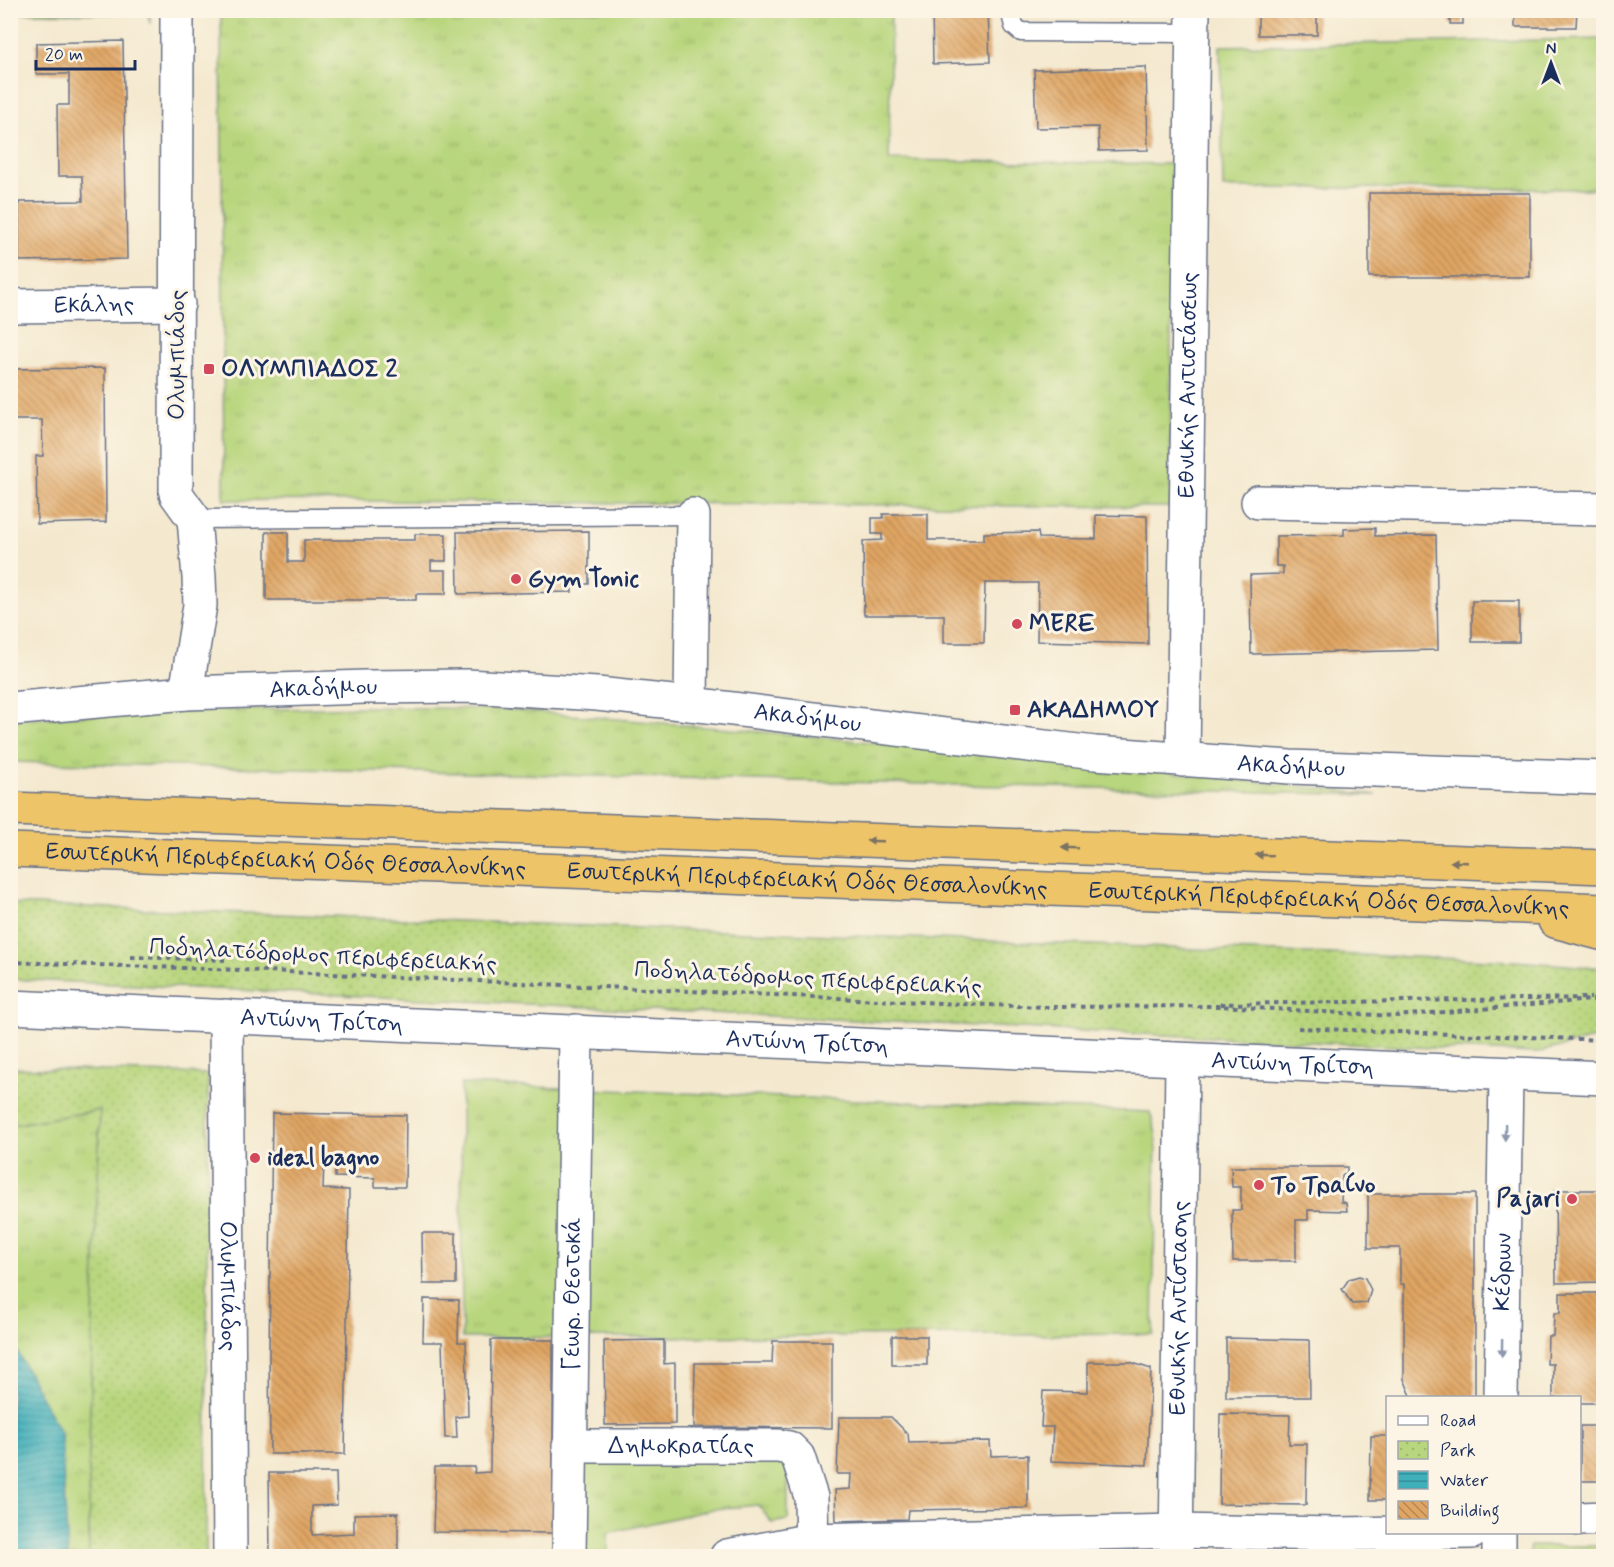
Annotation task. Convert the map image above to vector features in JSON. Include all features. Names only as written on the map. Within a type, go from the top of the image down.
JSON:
[{"type":"highway","name":"Εσωτερική Περιφερειακή Οδός Θεσσαλονίκης","points":[[10,809],[1604,867]]},
{"type":"highway","name":"Εσωτερική Περιφερειακή Οδός Θεσσαλονίκης","points":[[10,850],[1604,910]]},
{"type":"highway","points":[[1518,864],[1604,853]]},
{"type":"highway","points":[[1501,906],[1604,934]]},
{"type":"street","name":"Ολυμπιάδος","points":[[177,10],[176,494],[194,519]]},
{"type":"street","name":"Εθνικής Αντιστάσεως","points":[[1183,760],[1193,22]]},
{"type":"street","name":"Εκάλης","points":[[10,306],[178,304]]},
{"type":"street","points":[[1258,502],[1604,509]]},
{"type":"street","points":[[691,704],[693,515]]},
{"type":"street","points":[[186,693],[200,605],[194,519]]},
{"type":"street","name":"Ακαδήμου","points":[[10,709],[186,693],[467,686],[597,694],[691,704],[1083,752],[1290,767],[1604,778]]},
{"type":"street","name":"Αντώνη Τρίτση","points":[[10,1007],[1604,1078]]},
{"type":"street","name":"Ολυμπιάδος","points":[[226,1016],[230,1557]]},
{"type":"street","name":"Γεωρ. Θεοτοκά","points":[[568,1557],[576,1031]]},
{"type":"street","name":"Εθνικής Αντίστασης","points":[[1175,1544],[1182,1060]]},
{"type":"street","name":"Κέδρων","points":[[1501,1396],[1506,1074]]},
{"type":"street","name":"Δημοκρατίας","points":[[569,1446],[778,1446],[789,1448],[798,1457],[811,1497],[812,1548]]},
{"type":"street","points":[[1581,1520],[1604,1518]]},
{"type":"street","points":[[727,1557],[812,1548],[1175,1544],[1337,1534],[1386,1534]]},
{"type":"street","points":[[1499,1534],[1499,1557]]},
{"type":"lane","points":[[1010,10],[1014,26],[1021,32],[1193,22]]},
{"type":"lane","points":[[194,519],[693,515]]},
{"type":"path","points":[[131,957],[225,960]]},
{"type":"path","name":"Ποδηλατόδρομος περιφερειακής","points":[[10,962],[268,971],[1046,1007],[1220,1006],[1395,1016],[1604,998]]},
{"type":"path","points":[[1046,1007],[1604,998]]},
{"type":"green space","points":[[11,10],[150,11],[150,24],[148,14],[11,13]]},
{"type":"green space","points":[[221,11],[891,11],[889,160],[1172,164],[1170,507],[224,500]]},
{"type":"green space","points":[[1603,39],[1603,189],[1223,188],[1220,46]]},
{"type":"green space","points":[[365,707],[503,709],[1098,764],[1377,795],[11,762],[11,720],[143,712]]},
{"type":"green space","points":[[11,904],[1516,961],[1603,968],[1603,1037],[1535,1053],[11,979]]},
{"type":"green space","points":[[11,1068],[208,1074],[206,1556],[89,1556],[89,1447],[100,1110],[11,1125]]},
{"type":"green space","points":[[461,1084],[1150,1112],[1156,1134],[1153,1334],[462,1338]]},
{"type":"green space","points":[[100,1110],[89,1447],[89,1556],[11,1556],[11,1125]]},
{"type":"green space","points":[[582,1459],[785,1460],[788,1467],[788,1520],[772,1523],[758,1505],[713,1509],[608,1533],[608,1553],[582,1556]]},
{"type":"green space","points":[[1530,1546],[1603,1546],[1603,1556],[1530,1556]]},
{"type":"water","points":[[11,1340],[61,1434],[68,1556],[11,1556]]},
{"type":"building","points":[[932,10],[988,10],[990,62],[933,64]]},
{"type":"building","points":[[1258,10],[1317,10],[1317,35],[1258,35]]},
{"type":"building","points":[[1450,10],[1463,10],[1463,24],[1450,24]]},
{"type":"building","points":[[1515,10],[1577,10],[1576,27],[1515,27]]},
{"type":"building","points":[[123,41],[127,259],[19,261],[19,202],[83,201],[82,176],[58,176],[57,105],[69,105],[69,74],[36,74],[36,43]]},
{"type":"building","points":[[1146,67],[1148,150],[1099,151],[1098,127],[1036,128],[1034,70]]},
{"type":"building","points":[[1369,193],[1530,193],[1530,277],[1369,277]]},
{"type":"building","points":[[105,368],[106,522],[37,524],[36,456],[43,456],[42,420],[10,420],[10,369]]},
{"type":"building","points":[[883,514],[928,514],[928,540],[984,540],[984,533],[1038,532],[1039,538],[1096,539],[1096,515],[1147,516],[1148,644],[1037,641],[1038,583],[985,583],[984,643],[944,643],[944,615],[864,615],[863,541],[882,540],[882,534],[872,534],[872,518],[883,518]]},
{"type":"building","points":[[1375,528],[1375,536],[1436,535],[1438,650],[1251,654],[1250,575],[1283,574],[1283,566],[1276,566],[1276,536],[1344,535],[1344,529]]},
{"type":"building","points":[[589,531],[589,584],[571,584],[572,592],[458,594],[457,532]]},
{"type":"building","points":[[266,532],[288,532],[288,562],[304,562],[304,540],[415,540],[415,534],[446,534],[446,561],[431,561],[431,570],[446,570],[446,594],[416,594],[416,600],[266,600]]},
{"type":"building","points":[[1472,601],[1519,601],[1519,642],[1472,642]]},
{"type":"building","points":[[272,1113],[406,1115],[405,1187],[375,1187],[375,1178],[335,1177],[335,1161],[324,1161],[323,1189],[349,1190],[345,1454],[270,1454]]},
{"type":"building","points":[[1231,1167],[1347,1167],[1347,1172],[1342,1176],[1341,1202],[1346,1203],[1347,1211],[1308,1210],[1308,1220],[1296,1220],[1296,1261],[1233,1261],[1232,1210],[1241,1210],[1241,1187],[1232,1187]]},
{"type":"building","points":[[1555,1190],[1604,1190],[1604,1282],[1556,1283]]},
{"type":"building","points":[[1368,1194],[1475,1194],[1475,1396],[1411,1396],[1404,1379],[1404,1284],[1400,1284],[1400,1248],[1368,1248]]},
{"type":"building","points":[[422,1233],[456,1233],[456,1284],[423,1284]]},
{"type":"building","points":[[1359,1276],[1365,1278],[1371,1290],[1367,1303],[1352,1304],[1342,1289],[1349,1279]]},
{"type":"building","points":[[1560,1293],[1604,1293],[1604,1403],[1581,1403],[1581,1396],[1553,1396],[1553,1364],[1547,1364],[1548,1336],[1553,1336],[1554,1313],[1560,1313]]},
{"type":"building","points":[[424,1299],[459,1300],[458,1342],[466,1342],[468,1416],[456,1417],[457,1438],[445,1438],[442,1342],[423,1342]]},
{"type":"building","points":[[892,1336],[927,1336],[927,1365],[892,1365]]},
{"type":"building","points":[[1226,1338],[1309,1340],[1310,1397],[1226,1397]]},
{"type":"building","points":[[491,1340],[553,1340],[553,1533],[433,1532],[435,1467],[475,1467],[474,1473],[490,1472]]},
{"type":"building","points":[[664,1340],[664,1364],[675,1363],[675,1424],[605,1425],[604,1341]]},
{"type":"building","points":[[773,1341],[832,1341],[832,1428],[694,1427],[695,1363],[772,1363]]},
{"type":"building","points":[[1088,1362],[1130,1362],[1151,1369],[1147,1465],[1051,1461],[1053,1427],[1041,1427],[1043,1391],[1088,1392]]},
{"type":"building","points":[[1220,1414],[1290,1415],[1289,1444],[1307,1444],[1306,1505],[1219,1504]]},
{"type":"building","points":[[839,1417],[891,1417],[908,1434],[909,1443],[990,1441],[991,1456],[1028,1455],[1028,1508],[908,1510],[907,1519],[836,1521],[835,1490],[850,1489],[851,1474],[837,1474]]},
{"type":"building","points":[[1581,1426],[1604,1426],[1604,1481],[1581,1481]]},
{"type":"building","points":[[1371,1436],[1386,1436],[1386,1500],[1370,1500]]},
{"type":"building","points":[[269,1473],[336,1473],[337,1505],[312,1506],[312,1535],[354,1533],[354,1514],[398,1513],[398,1556],[270,1556]]},
{"type":"place","name":"ΟΛΥΜΠΙΑΔΟΣ 2","points":[[209,369]]},
{"type":"place","name":"Gym Tonic","points":[[516,579]]},
{"type":"place","name":"MERE","points":[[1017,624]]},
{"type":"place","name":"ΑΚΑΔΗΜΟΥ","points":[[1015,710]]},
{"type":"place","name":"ideal bagno","points":[[255,1158]]},
{"type":"place","name":"Το Τραίνο","points":[[1259,1185]]},
{"type":"place","name":"Pajari","points":[[1572,1199]]}]
